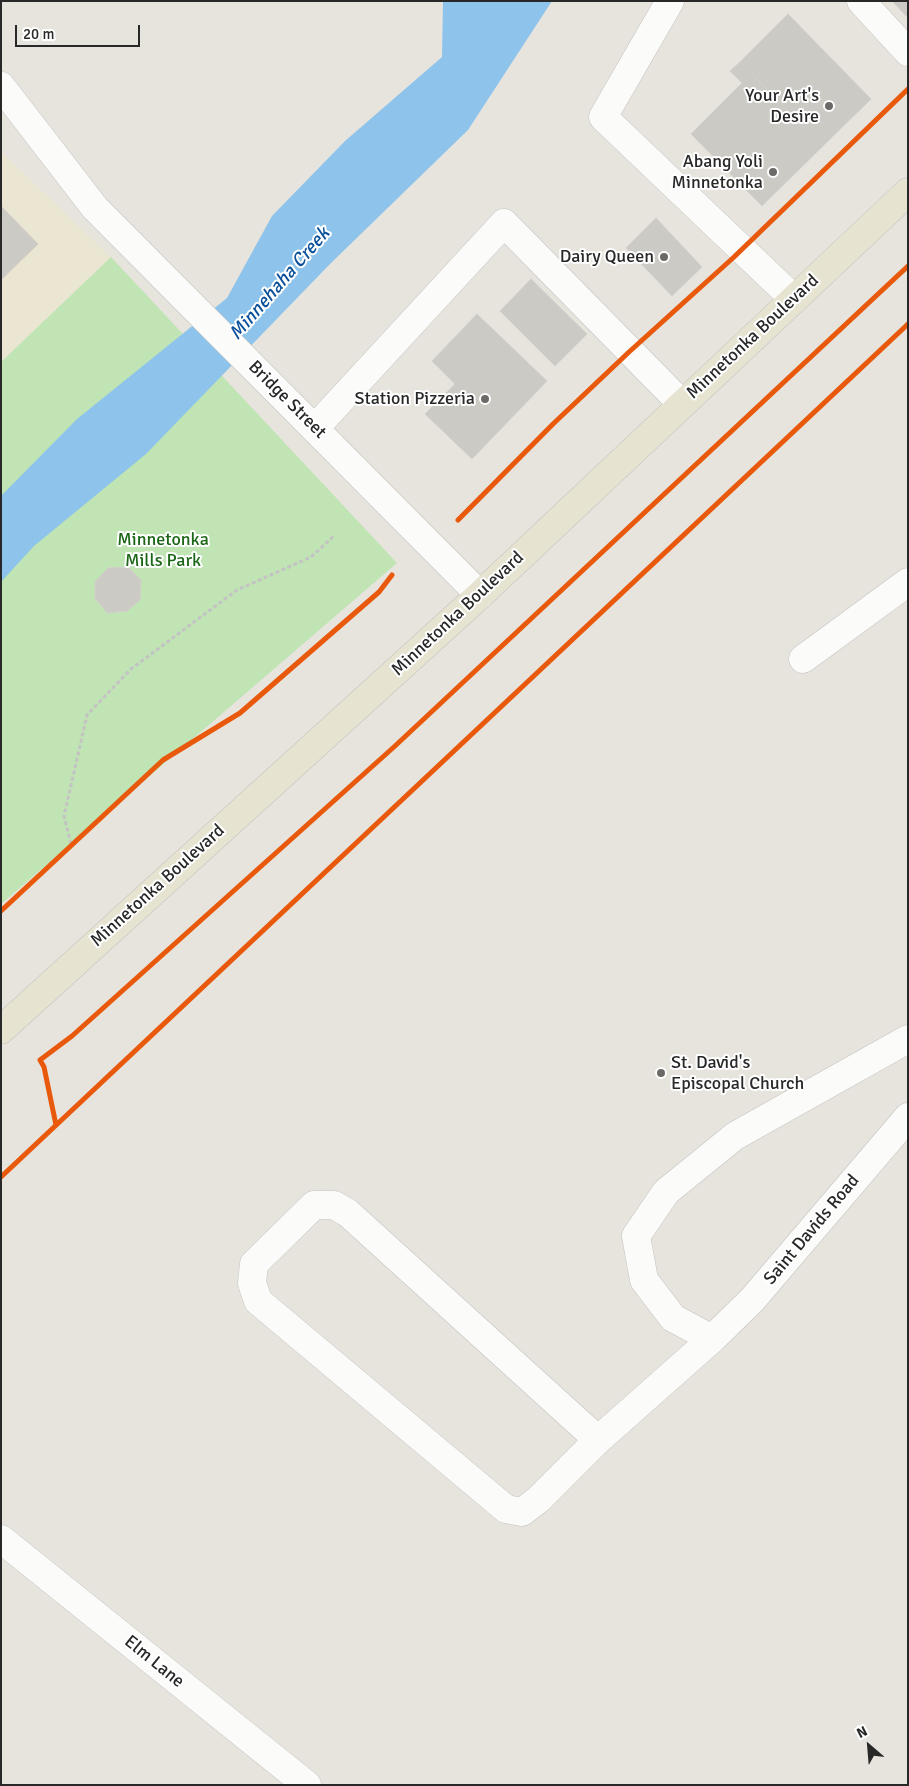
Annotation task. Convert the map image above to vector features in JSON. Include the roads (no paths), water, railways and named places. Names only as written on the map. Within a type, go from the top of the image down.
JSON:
[{"type":"main road","name":"Minnetonka Boulevard","points":[[1,1030],[480,595],[908,192]]},
{"type":"street","points":[[670,1],[603,117],[794,299]]},
{"type":"street","points":[[861,1],[908,52]]},
{"type":"street","name":"Bridge Street","points":[[1,86],[95,208],[480,595]]},
{"type":"street","points":[[315,428],[504,223],[682,404]]},
{"type":"street","points":[[803,659],[908,582]]},
{"type":"street","points":[[712,1339],[674,1318],[644,1280],[636,1236],[666,1192],[735,1136],[908,1039]]},
{"type":"street","name":"Saint Davids Road","points":[[598,1440],[348,1213],[334,1205],[314,1205],[254,1264],[252,1283],[258,1301],[506,1509],[522,1512],[534,1503],[598,1440],[712,1339],[752,1300],[908,1116]]},
{"type":"street","name":"Elm Lane","points":[[1,1540],[307,1785]]},
{"type":"water","name":"Minnehaha Creek","points":[[443,1],[552,1],[468,130],[331,263],[146,454],[34,546],[1,582],[1,496],[77,419],[227,298],[272,216],[345,141],[442,57]]},
{"type":"place","name":"Your Art's Desire","points":[[829,106]]},
{"type":"place","name":"Abang Yoli Minnetonka","points":[[773,172]]},
{"type":"place","name":"Dairy Queen","points":[[664,257]]},
{"type":"place","name":"Station Pizzeria","points":[[485,399]]},
{"type":"place","name":"St. David's Episcopal Church","points":[[661,1073]]},
{"type":"park label","name":"Minnetonka Mills Park","points":[[163,550]]}]
